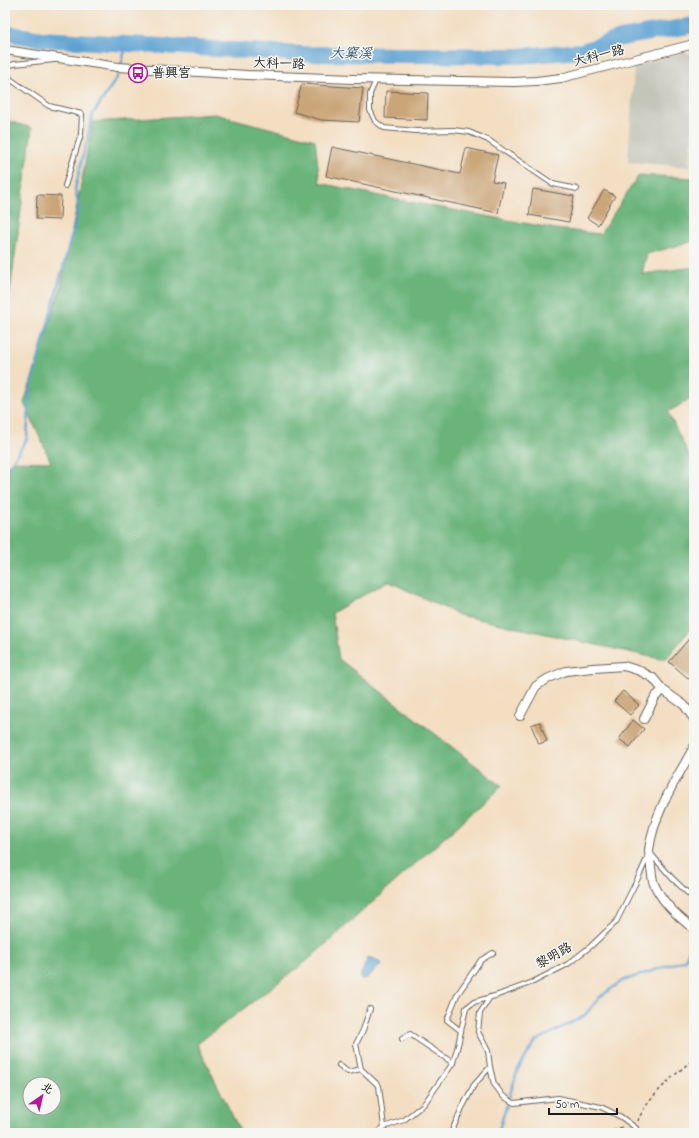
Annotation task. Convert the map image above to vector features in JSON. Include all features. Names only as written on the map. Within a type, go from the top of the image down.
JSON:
[{"type":"street","name":"大科一路","points":[[5,50],[126,68],[247,75],[514,82],[561,78],[694,44]]},
{"type":"street","points":[[520,716],[536,686],[548,678],[566,671],[624,666],[640,671],[653,678],[664,690],[684,705],[694,719]]},
{"type":"street","points":[[644,719],[655,697],[664,690]]},
{"type":"street","name":"黎明路","points":[[649,852],[654,826],[664,800],[694,747]]},
{"type":"street","points":[[649,852],[653,882],[659,893],[677,916],[694,929]]},
{"type":"lane","points":[[65,60],[14,64],[10,66],[7,72],[10,79],[49,106],[82,114],[81,134],[65,186]]},
{"type":"lane","points":[[376,79],[370,94],[370,110],[375,122],[384,128],[416,131],[453,130],[469,132],[488,140],[553,184],[577,189]]},
{"type":"lane","points":[[649,852],[672,878],[694,898]]},
{"type":"lane","name":"黎明路","points":[[377,1133],[384,1127],[404,1120],[424,1104],[453,1064],[466,1008],[474,1002],[533,982],[568,964],[591,946],[616,922],[640,874],[649,852]]},
{"type":"lane","points":[[461,1031],[447,1020],[452,1006],[457,995],[481,960],[493,953]]},
{"type":"lane","points":[[490,997],[480,1013],[478,1032],[488,1051],[494,1084],[503,1096],[514,1103],[558,1098],[594,1105],[601,1107],[636,1128]]},
{"type":"lane","points":[[370,1009],[363,1030],[356,1044],[361,1069],[379,1086],[384,1127]]},
{"type":"lane","points":[[402,1039],[410,1034],[453,1064]]},
{"type":"lane","points":[[339,1065],[348,1072],[361,1069]]},
{"type":"lane","points":[[451,1133],[474,1085],[490,1067]]},
{"type":"path","points":[[608,1133],[625,1126],[636,1128],[640,1115],[656,1094],[677,1072],[694,1060]]},
{"type":"shaded area","points":[[676,54],[694,54],[694,107],[690,167],[628,162],[634,67]]},
{"type":"green space","points":[[215,114],[315,140],[320,183],[399,200],[556,229],[600,234],[639,175],[694,178],[694,241],[647,254],[642,274],[694,267],[694,397],[668,412],[694,466],[694,625],[665,660],[459,615],[388,581],[332,613],[339,659],[502,786],[308,960],[197,1044],[241,1133],[5,1133],[5,466],[16,461],[51,462],[24,403],[61,287],[93,122]]},
{"type":"green space","points":[[5,120],[32,128],[5,330]]},
{"type":"water","points":[[368,958],[375,959],[382,964],[367,978],[361,980],[361,974]]},
{"type":"building","points":[[302,84],[363,88],[359,122],[321,120],[294,112]]},
{"type":"building","points":[[386,91],[428,93],[427,120],[385,118]]},
{"type":"building","points":[[332,147],[460,174],[466,148],[498,155],[492,181],[504,183],[498,213],[326,176]]},
{"type":"building","points":[[533,189],[574,196],[569,222],[529,215]]},
{"type":"building","points":[[604,190],[615,196],[598,225],[587,218]]},
{"type":"building","points":[[37,195],[61,196],[60,220],[36,219]]},
{"type":"building","points":[[694,633],[694,683],[669,662]]},
{"type":"building","points":[[623,691],[639,705],[630,715],[614,701]]},
{"type":"building","points":[[633,720],[644,729],[630,747],[619,739]]},
{"type":"building","points":[[540,722],[547,741],[539,744],[531,725]]},
{"type":"waterway","name":"大窠溪","points":[[5,33],[42,39],[303,54],[519,56],[582,51],[621,38],[694,25]]},
{"type":"waterway","points":[[5,473],[27,439],[30,390],[79,208],[75,189],[93,114],[118,76],[127,43]]},
{"type":"waterway","points":[[498,1133],[518,1069],[536,1041],[584,1016],[600,997],[622,981],[685,960],[694,937]]},
{"type":"place","name":"普興宮","points":[[138,73]]}]
